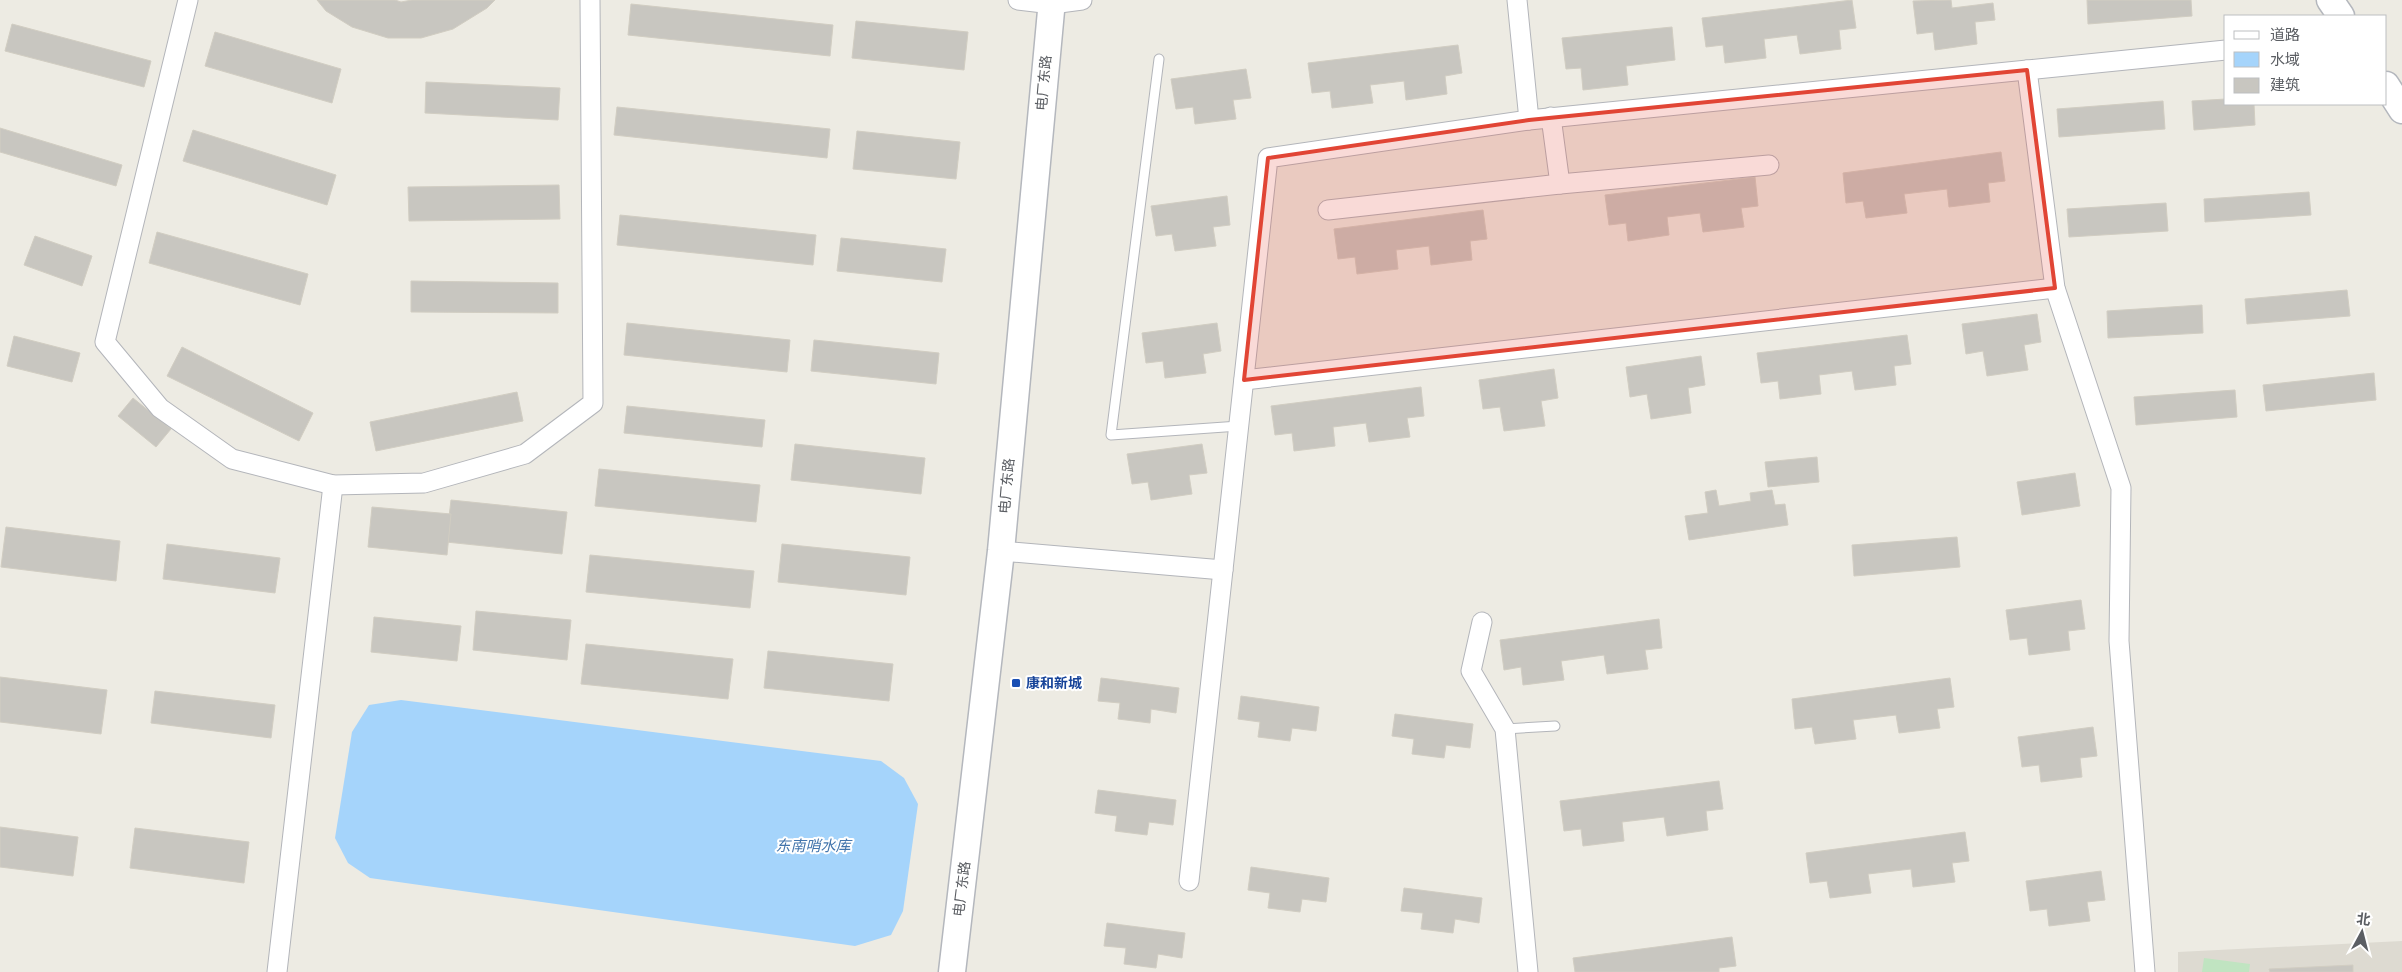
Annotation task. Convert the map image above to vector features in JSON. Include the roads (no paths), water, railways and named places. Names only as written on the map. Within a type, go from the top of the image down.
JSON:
[{"type":"street","points":[[188,0],[105,342],[160,408],[232,459],[333,485],[424,484],[526,454],[593,403],[590,0]]},
{"type":"street","points":[[1018,0],[1052,2],[1082,0]]},
{"type":"street","points":[[1516,0],[1529,120]]},
{"type":"street","points":[[2330,0],[2340,15]]},
{"type":"street","name":"电厂东路","points":[[952,972],[1001,551],[1052,2]]},
{"type":"street","points":[[1189,881],[1268,158],[1529,120],[2224,50]]},
{"type":"street","points":[[2027,70],[2055,288],[2121,488],[2119,641],[2145,972]]},
{"type":"street","points":[[2387,87],[2402,110]]},
{"type":"street","points":[[1551,118],[1560,184]]},
{"type":"street","points":[[1328,210],[1560,184],[1769,165]]},
{"type":"street","points":[[1244,380],[2055,288]]},
{"type":"street","points":[[277,972],[333,485]]},
{"type":"street","points":[[1001,551],[1223,570]]},
{"type":"street","points":[[1482,622],[1471,671],[1505,729],[1528,972]]},
{"type":"lane","points":[[1160,59],[1111,435],[1239,426]]},
{"type":"lane","points":[[1505,729],[1555,726]]},
{"type":"water","name":"东南哨水库","points":[[401,700],[881,761],[904,778],[918,804],[903,911],[891,935],[855,946],[370,878],[348,863],[335,838],[352,732],[369,705]]},
{"type":"place","name":"康和新城","points":[[1016,683]]}]
